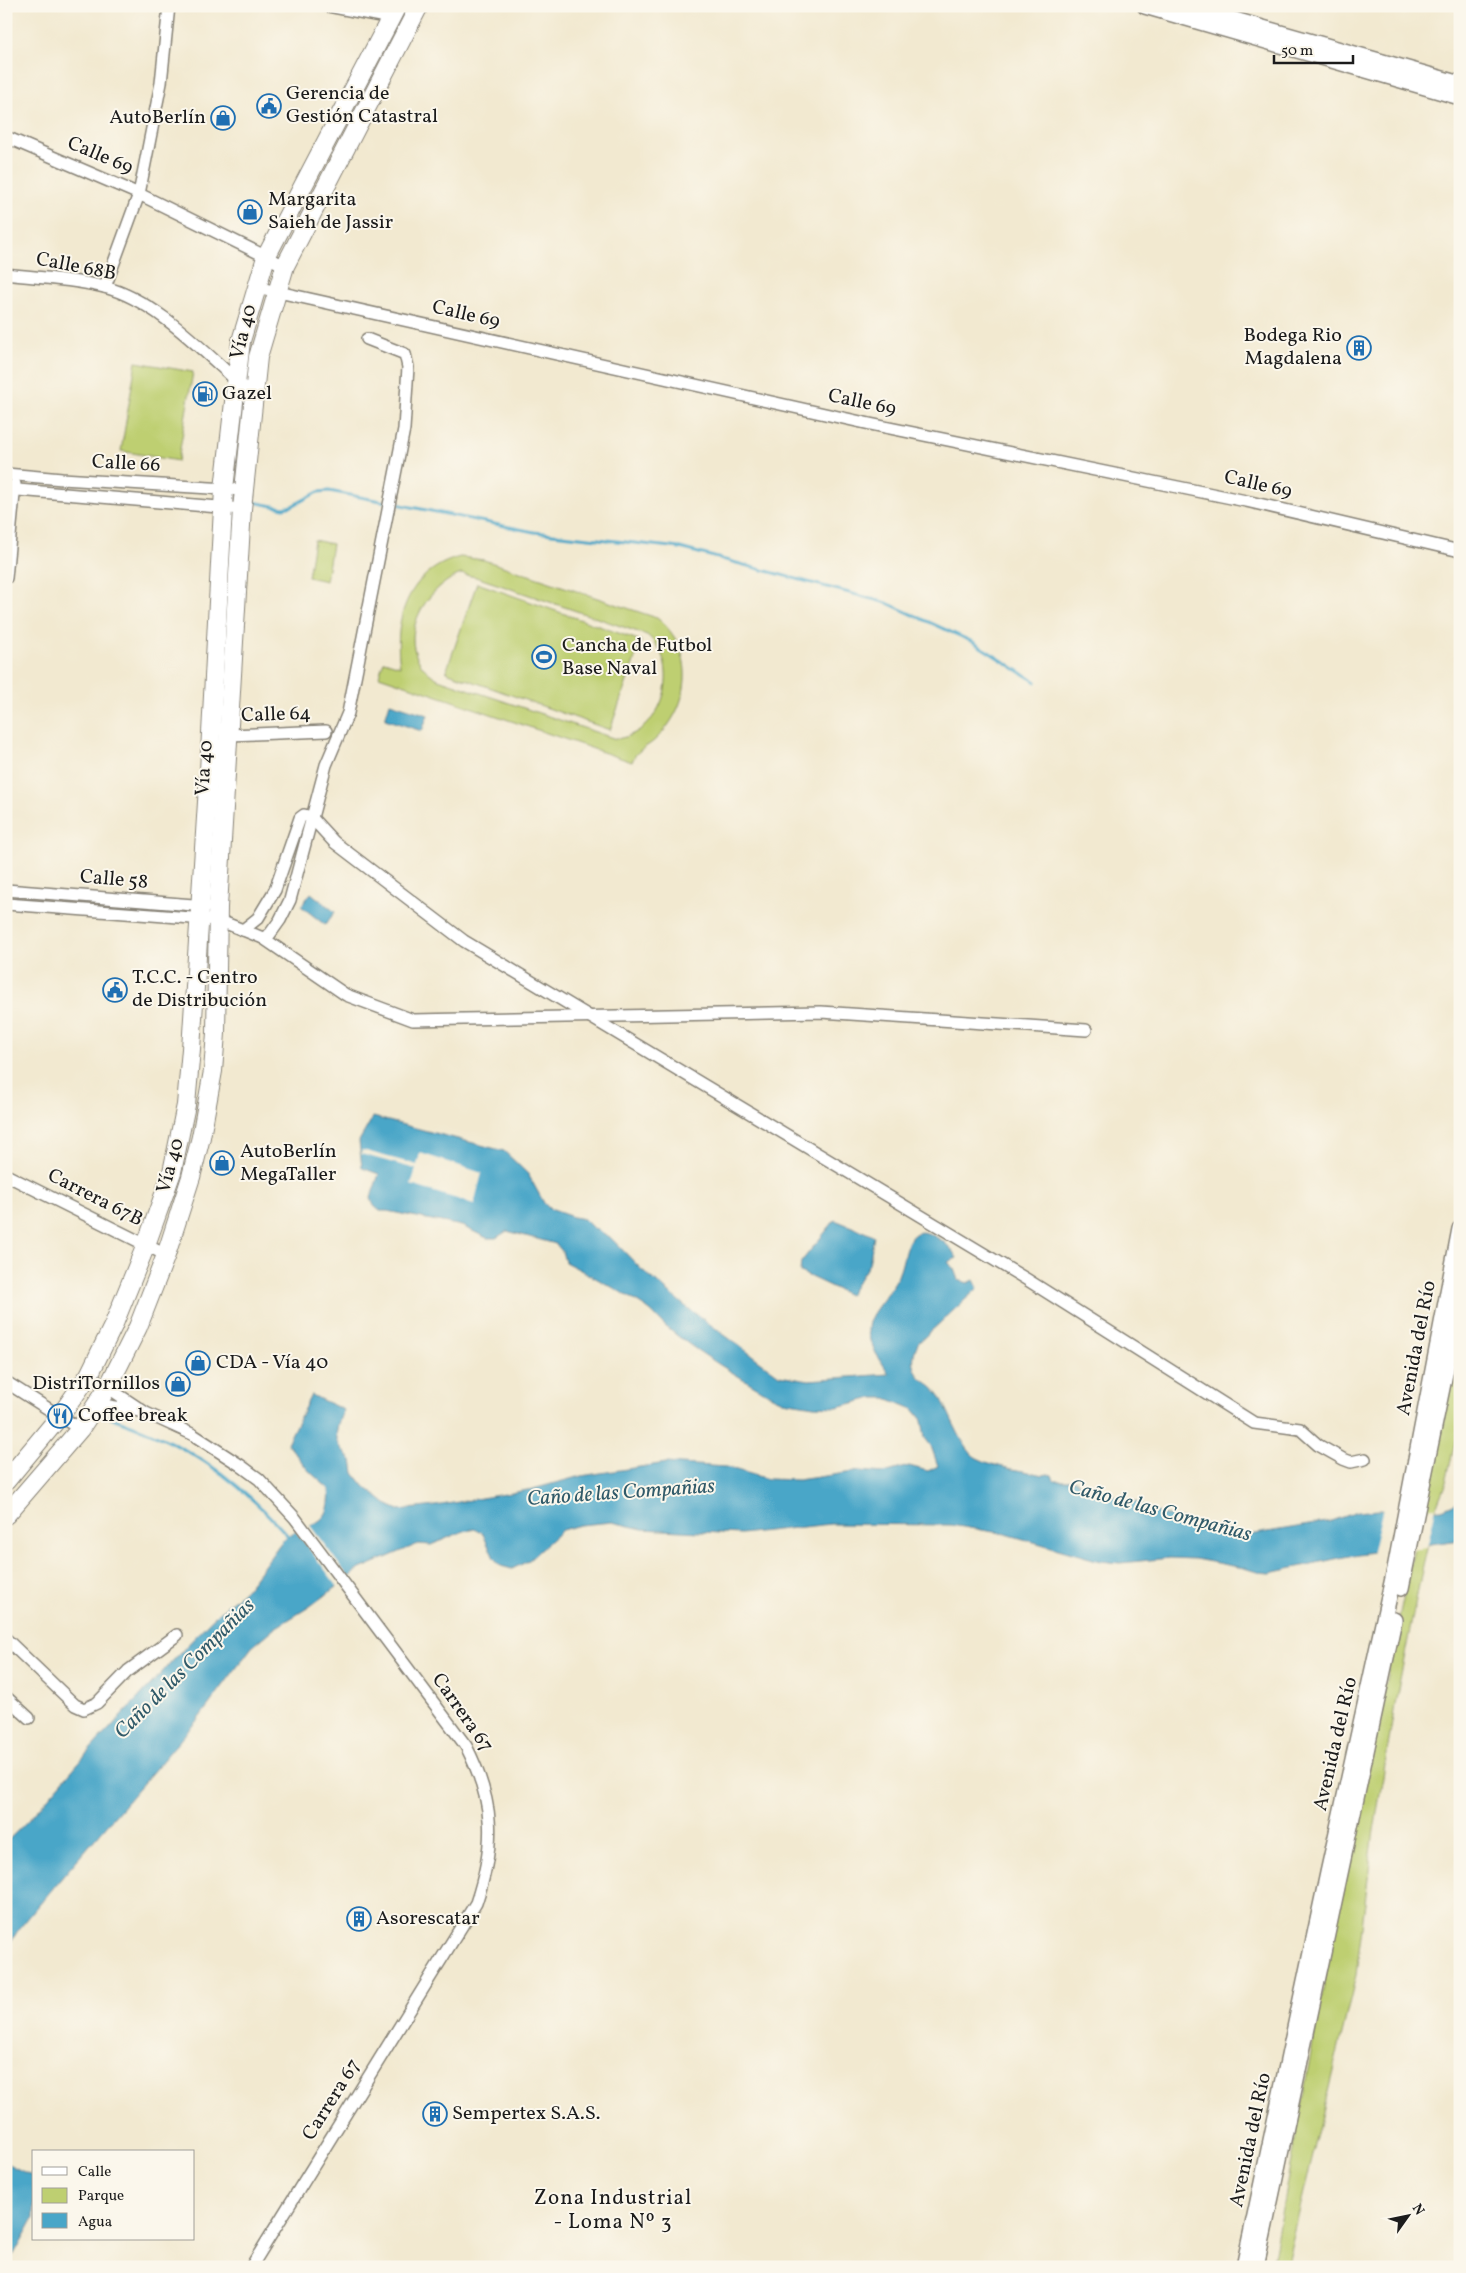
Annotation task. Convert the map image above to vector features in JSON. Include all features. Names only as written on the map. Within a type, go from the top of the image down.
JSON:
[{"type":"highway","name":"Vía 40","points":[[6,1481],[60,1416],[90,1375],[113,1326],[146,1245],[172,1172],[186,1105],[228,736],[242,509],[258,357],[285,266],[419,6]]},
{"type":"highway","name":"Vía 40","points":[[6,1515],[80,1429],[108,1387],[138,1327],[166,1255],[195,1161],[213,1071],[216,1033],[209,913],[222,508],[241,341],[266,257],[394,12]]},
{"type":"main road","points":[[1145,6],[1460,97]]},
{"type":"main road","points":[[1186,6],[1421,75],[1460,84]]},
{"type":"main road","name":"Avenida del Río","points":[[1414,1500],[1460,1229]]},
{"type":"main road","name":"Avenida del Río","points":[[1256,2267],[1414,1500],[1460,1300]]},
{"type":"main road","name":"Avenida del Río","points":[[1244,2267],[1326,1882],[1400,1570]]},
{"type":"street","points":[[105,287],[139,194],[161,83],[169,6]]},
{"type":"street","points":[[328,6],[394,12]]},
{"type":"street","name":"Calle 69","points":[[6,136],[139,194],[285,266]]},
{"type":"street","name":"Calle 68B","points":[[6,274],[105,287],[136,300],[165,318],[254,396]]},
{"type":"street","name":"Calle 69","points":[[256,287],[870,424],[1246,501],[1460,551]]},
{"type":"street","points":[[263,938],[270,934],[290,900],[302,863],[311,817],[326,765],[348,713],[404,429],[408,367],[405,354],[367,339]]},
{"type":"street","points":[[6,578],[11,474]]},
{"type":"street","name":"Calle 66","points":[[11,474],[244,490]]},
{"type":"street","name":"Calle 66","points":[[10,489],[242,509]]},
{"type":"street","name":"Calle 64","points":[[228,736],[326,731]]},
{"type":"street","points":[[243,930],[258,918],[275,890],[300,818],[304,815],[311,817],[334,842],[451,932],[588,1017],[1026,1279],[1254,1423],[1300,1429],[1318,1445],[1343,1460],[1351,1462],[1365,1459]]},
{"type":"street","name":"Calle 58","points":[[6,890],[209,913]]},
{"type":"street","name":"Calle 58","points":[[6,904],[209,913]]},
{"type":"street","points":[[209,913],[257,937],[263,938],[346,995],[413,1020],[821,1012],[1086,1030]]},
{"type":"street","name":"Carrera 67B","points":[[6,1175],[166,1255]]},
{"type":"street","name":"Carrera 67","points":[[90,1375],[146,1413],[192,1434],[240,1465],[259,1479],[295,1518],[438,1710],[453,1727],[476,1766],[489,1810],[490,1841],[486,1873],[476,1903],[251,2267]]},
{"type":"street","points":[[6,1382],[80,1429]]},
{"type":"street","name":"Carrera 67","points":[[97,1404],[146,1413]]},
{"type":"street","points":[[6,1639],[75,1705],[84,1709],[97,1704],[128,1671],[177,1635]]},
{"type":"street","points":[[6,1697],[29,1718]]},
{"type":"green space","points":[[136,362],[193,372],[178,461],[121,451]]},
{"type":"green space","points":[[314,540],[332,544],[326,581],[308,577]]},
{"type":"green space","points":[[460,557],[484,560],[657,618],[670,631],[679,646],[684,661],[685,678],[683,694],[677,710],[668,725],[653,742],[636,754],[632,762],[379,676],[384,661],[400,666],[399,631],[402,614],[408,599],[416,585],[428,573],[442,564]],"holes":[[[461,574],[476,577],[647,635],[658,648],[665,663],[666,680],[663,696],[657,711],[646,724],[633,734],[616,739],[438,679],[423,667],[415,653],[413,638],[416,622],[423,607],[433,593],[446,582]]]},
{"type":"green space","name":"Cancha de Futbol Base Naval","points":[[477,583],[641,641],[610,730],[446,672]]},
{"type":"green space","points":[[1460,1341],[1460,1419],[1446,1482],[1437,1505],[1421,1575],[1396,1699],[1374,1830],[1356,1975],[1286,2267],[1271,2267],[1340,1899],[1436,1442]]},
{"type":"water","points":[[390,703],[428,715],[422,731],[385,719]]},
{"type":"water","points":[[311,893],[335,912],[325,925],[301,906]]},
{"type":"water","name":"Caño de las Compañias","points":[[373,1117],[504,1151],[528,1174],[544,1203],[550,1209],[584,1219],[592,1227],[610,1237],[641,1269],[685,1306],[779,1375],[809,1380],[889,1374],[870,1341],[869,1323],[874,1312],[897,1278],[905,1251],[912,1237],[916,1233],[923,1232],[936,1237],[949,1247],[957,1258],[948,1262],[954,1269],[958,1280],[968,1283],[974,1280],[978,1288],[918,1343],[915,1349],[914,1366],[920,1377],[940,1396],[967,1447],[977,1458],[1009,1468],[1052,1475],[1054,1480],[1075,1480],[1085,1487],[1099,1489],[1119,1498],[1139,1503],[1147,1509],[1168,1516],[1250,1535],[1332,1521],[1357,1512],[1442,1509],[1460,1501],[1460,1540],[1358,1554],[1270,1573],[1195,1559],[1170,1558],[1120,1563],[1100,1561],[1006,1534],[951,1525],[830,1524],[741,1534],[642,1529],[612,1522],[580,1525],[562,1530],[528,1561],[512,1569],[501,1566],[494,1558],[482,1532],[474,1529],[464,1531],[431,1545],[418,1544],[360,1569],[309,1607],[275,1628],[252,1647],[199,1718],[64,1875],[19,1929],[6,1949],[6,1842],[33,1815],[97,1742],[211,1620],[245,1590],[279,1545],[287,1537],[313,1525],[326,1514],[329,1504],[329,1489],[309,1471],[287,1443],[311,1395],[344,1410],[338,1425],[337,1437],[341,1448],[352,1460],[354,1473],[364,1486],[386,1504],[399,1510],[436,1506],[533,1489],[581,1476],[666,1463],[726,1467],[768,1479],[798,1480],[860,1471],[884,1473],[909,1466],[928,1471],[938,1466],[931,1446],[925,1438],[922,1420],[913,1409],[886,1398],[873,1398],[837,1407],[814,1406],[783,1401],[772,1396],[694,1348],[666,1327],[645,1307],[565,1262],[562,1251],[556,1244],[507,1231],[496,1238],[487,1238],[462,1226],[380,1211],[374,1206],[371,1197],[379,1174],[362,1168],[359,1141]]},
{"type":"water","points":[[835,1220],[874,1236],[869,1264],[849,1295],[800,1272],[801,1262]]},
{"type":"water","points":[[6,2163],[32,2176],[32,2222],[7,2267]]},
{"type":"pier","points":[[362,1150],[417,1165],[420,1153],[482,1173],[474,1204],[411,1185],[416,1169],[361,1154]]},
{"type":"pier","points":[[1436,1507],[1427,1548],[1372,1555],[1383,1508],[1396,1510]]},
{"type":"pier","points":[[309,1524],[350,1579],[338,1587],[295,1530]]},
{"type":"waterway","points":[[248,501],[284,508],[292,506],[318,492],[329,491],[386,502]]},
{"type":"waterway","points":[[392,503],[534,532],[680,548],[887,603],[973,642],[1036,682]]},
{"type":"waterway","points":[[103,1415],[158,1436],[205,1462],[247,1494],[288,1536]]},
{"type":"place","name":"Gerencia de Gestión Catastral","points":[[269,106]]},
{"type":"place","name":"AutoBerlín","points":[[223,118]]},
{"type":"place","name":"Margarita Saieh de Jassir","points":[[250,212]]},
{"type":"place","name":"Bodega Rio Magdalena","points":[[1359,348]]},
{"type":"place","name":"Gazel","points":[[205,394]]},
{"type":"place","name":"Cancha de Futbol Base Naval","points":[[544,657]]},
{"type":"place","name":"T.C.C. - Centro de Distribución","points":[[115,990]]},
{"type":"place","name":"AutoBerlín MegaTaller","points":[[222,1163]]},
{"type":"place","name":"CDA - Vía 40","points":[[198,1363]]},
{"type":"place","name":"DistriTornillos","points":[[178,1384]]},
{"type":"place","name":"Coffee break","points":[[60,1416]]},
{"type":"place","name":"Asorescatar","points":[[359,1919]]},
{"type":"place","name":"Sempertex S.A.S.","points":[[435,2114]]},
{"type":"district","name":"Zona Industrial - Loma Nº 3","points":[[613,2210]]}]
